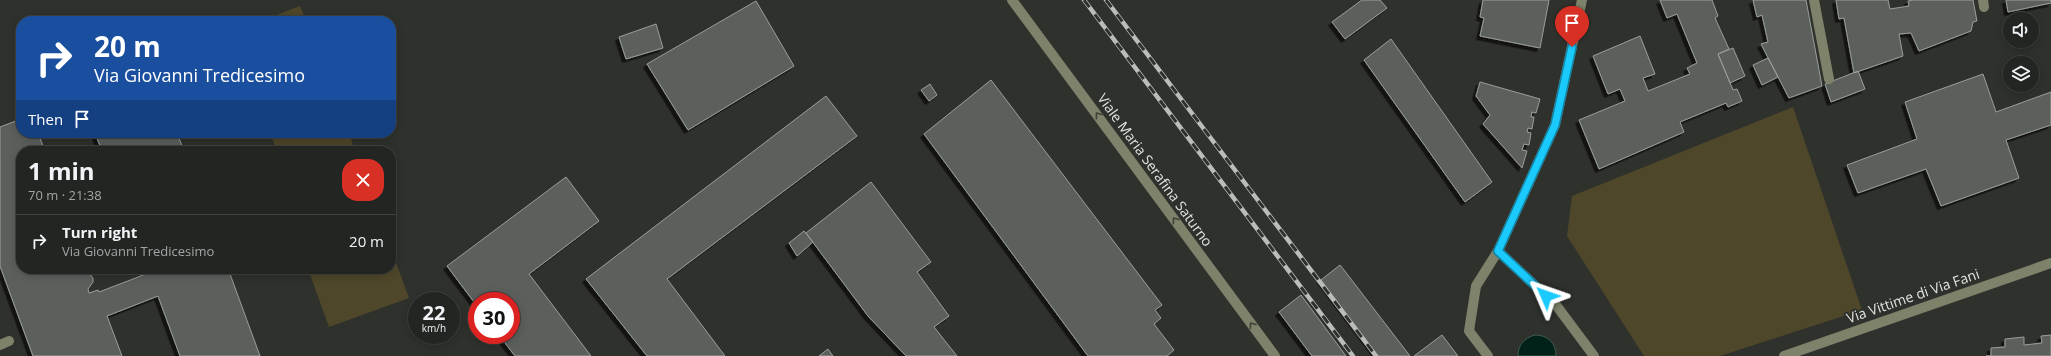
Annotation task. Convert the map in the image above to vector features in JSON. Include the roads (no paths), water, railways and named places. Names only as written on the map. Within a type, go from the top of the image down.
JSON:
[{"type":"street","name":"Viale Maria Serafina Saturno","points":[[1012,0],[1275,356]]},
{"type":"street","points":[[1488,356],[1469,331],[1476,286],[1498,251],[1555,125],[1582,0]]},
{"type":"street","points":[[1814,0],[1829,79]]},
{"type":"street","points":[[1498,251],[1556,305],[1594,356]]},
{"type":"street","name":"Via Vittime di Via Fani","points":[[1784,356],[2051,264]]},
{"type":"railway","points":[[1084,0],[1353,356]]},
{"type":"railway","points":[[1106,0],[1376,356]]}]
